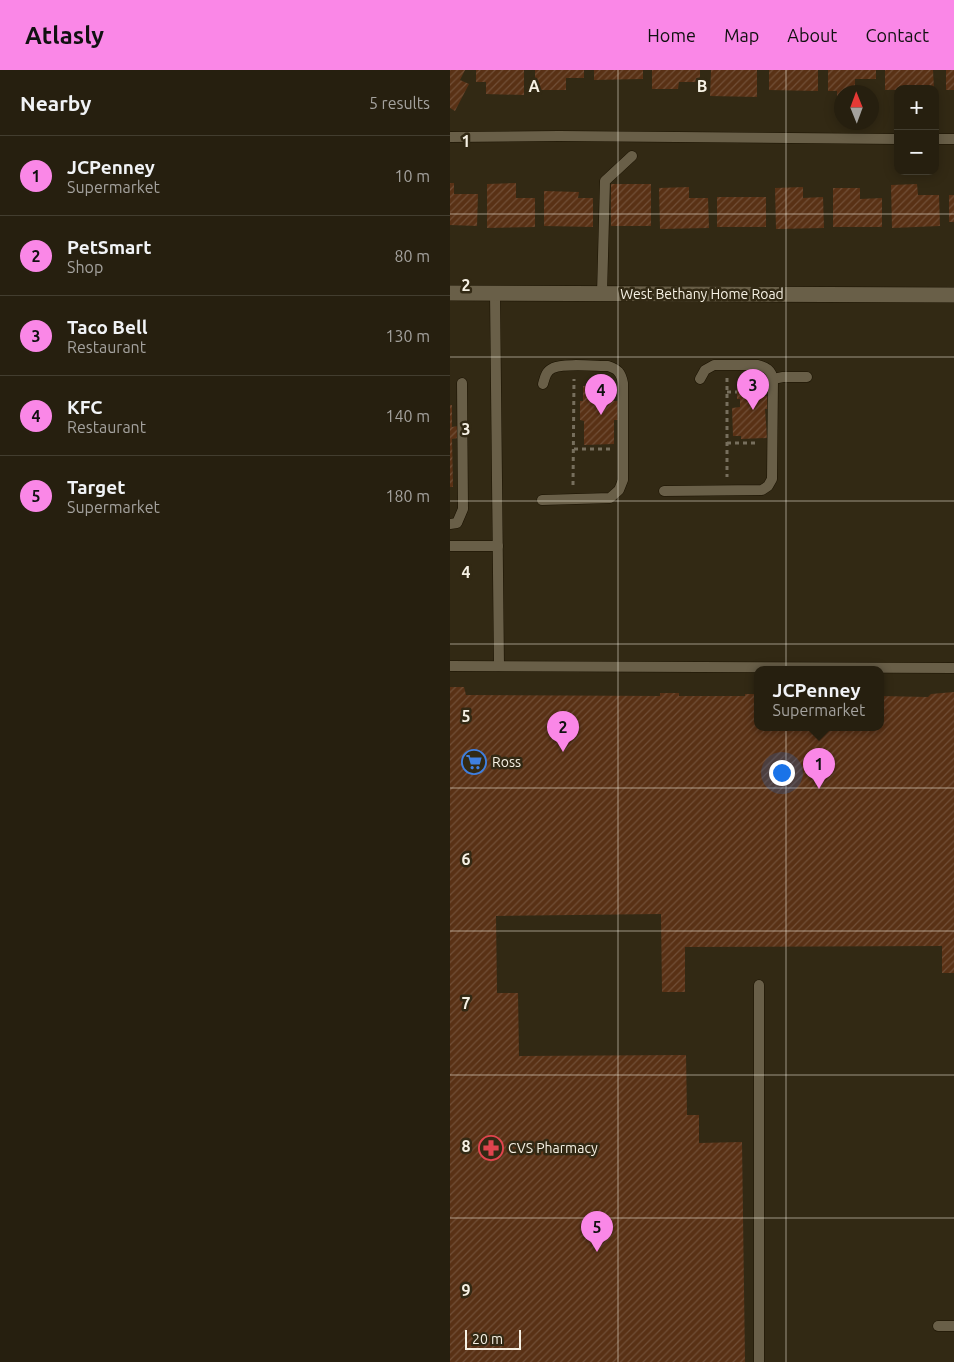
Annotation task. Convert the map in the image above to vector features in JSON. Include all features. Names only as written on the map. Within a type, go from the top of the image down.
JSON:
[{"type":"main road","name":"West Bethany Home Road","points":[[450,293],[954,295]]},
{"type":"lane","points":[[450,137],[894,139]]},
{"type":"lane","points":[[939,139],[954,140]]},
{"type":"lane","points":[[602,294],[605,181],[632,156]]},
{"type":"lane","points":[[495,293],[499,666]]},
{"type":"lane","points":[[664,491],[762,490],[768,486],[772,479],[774,379],[772,372],[758,365],[714,366],[705,370],[700,379]]},
{"type":"lane","points":[[542,500],[610,498],[620,490],[623,480],[623,383],[621,374],[616,368],[608,366],[560,366],[552,368],[545,374],[543,384]]},
{"type":"lane","points":[[774,379],[807,377]]},
{"type":"lane","points":[[450,524],[457,523],[463,509],[462,383]]},
{"type":"lane","points":[[450,546],[498,546]]},
{"type":"lane","points":[[450,666],[754,667]]},
{"type":"lane","points":[[884,668],[954,668]]},
{"type":"lane","points":[[759,985],[759,1362]]},
{"type":"lane","points":[[938,1326],[954,1326]]},
{"type":"path","points":[[727,365],[727,490]]},
{"type":"path","points":[[573,498],[574,366]]},
{"type":"path","points":[[727,392],[737,392]]},
{"type":"path","points":[[574,408],[580,409]]},
{"type":"path","points":[[574,449],[623,449]]},
{"type":"building","points":[[450,70],[465,70],[460,80],[469,84],[455,111],[450,108]]},
{"type":"building","points":[[476,70],[524,70],[524,95],[486,94],[486,82],[476,82]]},
{"type":"building","points":[[535,70],[584,70],[584,78],[566,78],[566,90],[535,90]]},
{"type":"building","points":[[594,70],[643,70],[643,79],[594,80]]},
{"type":"building","points":[[652,70],[700,70],[700,82],[679,82],[678,89],[652,89]]},
{"type":"building","points":[[711,70],[757,70],[757,97],[710,96]]},
{"type":"building","points":[[769,70],[818,70],[818,91],[769,90]]},
{"type":"building","points":[[828,70],[876,70],[876,79],[855,79],[855,85],[834,85],[834,91],[828,91]]},
{"type":"building","points":[[885,70],[933,70],[934,85],[894,85],[894,90],[885,90]]},
{"type":"building","points":[[946,70],[954,70],[954,90],[946,90]]},
{"type":"building","points":[[450,183],[454,183],[454,194],[478,194],[477,226],[450,225]]},
{"type":"building","points":[[516,183],[516,198],[535,198],[535,227],[487,228],[487,184]]},
{"type":"building","points":[[611,184],[651,184],[651,226],[611,226]]},
{"type":"building","points":[[917,184],[918,195],[939,195],[940,226],[892,228],[891,185]]},
{"type":"building","points":[[689,187],[689,198],[708,198],[709,228],[660,229],[659,188]]},
{"type":"building","points":[[803,187],[803,198],[823,197],[824,228],[776,229],[775,188]]},
{"type":"building","points":[[833,188],[860,188],[860,199],[882,198],[882,227],[833,227]]},
{"type":"building","points":[[544,191],[579,192],[578,198],[593,198],[593,227],[544,226]]},
{"type":"building","points":[[949,195],[954,195],[954,222],[949,222]]},
{"type":"building","points":[[717,197],[766,197],[766,227],[717,227]]},
{"type":"building","points":[[745,377],[764,379],[765,396],[769,396],[769,409],[765,409],[767,438],[741,439],[741,436],[733,436],[732,408],[740,407],[740,399],[737,399],[737,386],[740,386],[740,379],[745,379]]},
{"type":"building","points":[[614,385],[614,401],[619,401],[622,420],[614,420],[614,444],[584,445],[584,421],[580,420],[580,401],[583,401],[583,386]]},
{"type":"building","points":[[450,405],[452,405],[452,427],[458,426],[458,438],[452,439],[453,487],[450,487]]},
{"type":"building","points":[[450,687],[464,687],[466,695],[660,696],[660,693],[679,693],[679,696],[745,696],[745,694],[754,694],[754,731],[884,731],[884,696],[928,697],[931,694],[954,692],[954,973],[942,973],[942,946],[685,947],[685,992],[662,992],[661,914],[496,916],[497,993],[518,993],[519,1056],[686,1055],[687,1115],[699,1115],[699,1143],[742,1142],[745,1362],[450,1362]]},
{"type":"place","name":"Taco Bell","points":[[753,410]]},
{"type":"place","name":"KFC","points":[[601,415]]},
{"type":"place","name":"PetSmart","points":[[563,752]]},
{"type":"place","name":"Ross","points":[[474,762]]},
{"type":"place","name":"JCPenney","points":[[819,789]]},
{"type":"place","name":"CVS Pharmacy","points":[[491,1148]]},
{"type":"place","name":"Target","points":[[597,1252]]}]
